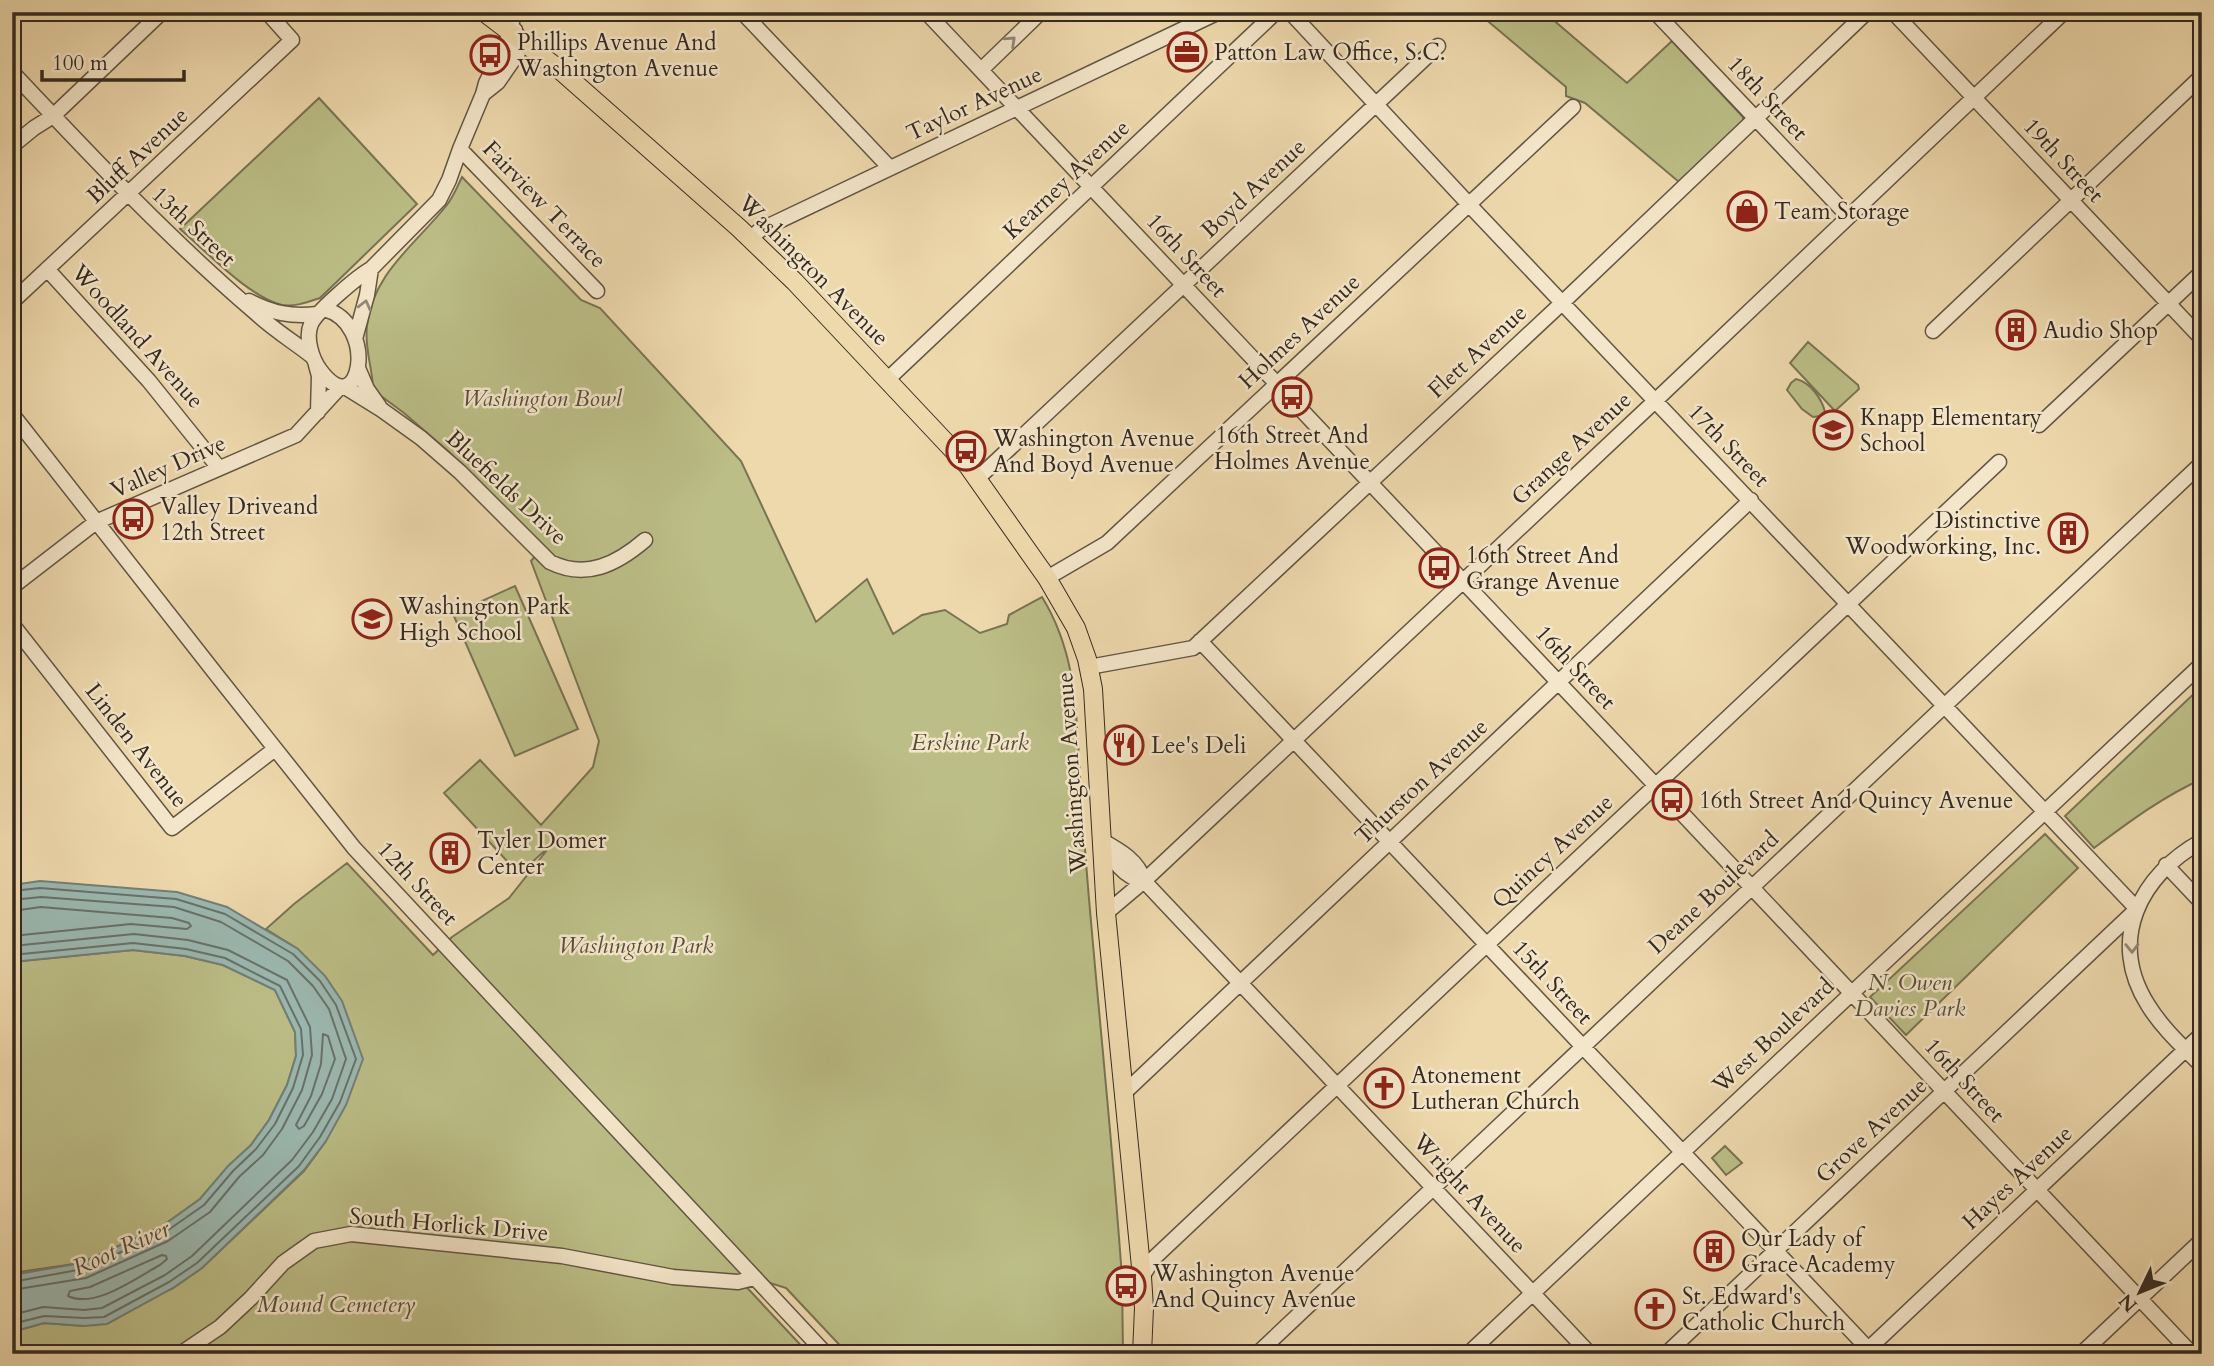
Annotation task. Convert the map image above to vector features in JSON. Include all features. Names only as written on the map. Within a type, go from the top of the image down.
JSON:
[{"type":"main road","name":"Washington Avenue","points":[[484,12],[514,24],[560,70],[795,282],[968,466],[1048,578],[1076,628],[1093,689],[1106,913],[1142,1277],[1142,1354]]},
{"type":"street","points":[[12,146],[53,116],[162,12]]},
{"type":"street","name":"Bluff Avenue","points":[[12,302],[292,40],[267,12]]},
{"type":"street","points":[[742,12],[890,168]]},
{"type":"street","name":"16th Street","points":[[926,12],[2192,1354]]},
{"type":"street","points":[[981,70],[1041,12]]},
{"type":"street","name":"Taylor Avenue","points":[[750,239],[760,230],[1219,12]]},
{"type":"street","name":"Kearney Avenue","points":[[888,379],[1276,12]]},
{"type":"street","name":"17th Street","points":[[1290,12],[1469,205],[2137,909]]},
{"type":"street","name":"Flett Avenue","points":[[1089,667],[1193,648],[1562,303],[1867,12]]},
{"type":"street","name":"19th Street","points":[[1893,12],[2202,339]]},
{"type":"street","name":"Grange Avenue","points":[[1106,913],[1144,881],[1655,401],[2064,12]]},
{"type":"street","name":"18th Street","points":[[1663,15],[1848,216]]},
{"type":"street","points":[[318,412],[318,376],[310,328],[321,311],[358,276],[371,269],[439,200],[483,94],[485,83],[514,24]]},
{"type":"street","name":"Boyd Avenue","points":[[977,479],[1437,46]]},
{"type":"street","name":"13th Street","points":[[12,72],[128,195],[229,290],[314,359],[328,379],[342,387]]},
{"type":"street","points":[[1934,331],[2202,76]]},
{"type":"street","name":"Holmes Avenue","points":[[1048,578],[1107,542],[1573,107]]},
{"type":"street","name":"Fairview Terrace","points":[[460,149],[597,291]]},
{"type":"street","name":"Woodland Avenue","points":[[47,269],[149,381],[219,468]]},
{"type":"street","points":[[358,368],[355,340],[371,269]]},
{"type":"street","points":[[2039,425],[2202,272]]},
{"type":"street","name":"13th Street","points":[[229,290],[262,308],[284,315],[297,317],[321,311]]},
{"type":"street","points":[[321,311],[342,317],[355,340]]},
{"type":"street","name":"Valley Drive","points":[[12,587],[96,522],[296,435],[342,387],[354,382],[358,368]]},
{"type":"street","name":"Bluefields Drive","points":[[358,368],[367,389],[382,410]]},
{"type":"street","name":"Bluefields Drive","points":[[342,387],[382,410],[421,438],[460,472],[550,562],[562,568],[595,568],[615,563],[645,540]]},
{"type":"street","name":"12th Street","points":[[12,414],[354,848],[826,1354]]},
{"type":"street","name":"Quincy Avenue","points":[[1142,1277],[1153,1259],[1999,462]]},
{"type":"street","name":"Deane Boulevard","points":[[1257,1354],[2202,463]]},
{"type":"street","name":"Thurston Avenue","points":[[1123,1094],[1751,500]]},
{"type":"street","name":"Linden Avenue","points":[[12,624],[172,828],[275,749]]},
{"type":"street","name":"15th Street","points":[[1200,641],[1776,1251],[1868,1352]]},
{"type":"street","name":"West Boulevard","points":[[1468,1354],[2202,664]]},
{"type":"street","name":"Wright Avenue","points":[[1101,840],[1112,859],[1133,879],[1144,881],[1590,1354]]},
{"type":"street","points":[[2202,841],[2166,865],[2147,888],[2137,909],[2131,948],[2139,987],[2153,1013],[2202,1066]]},
{"type":"street","points":[[2166,865],[2202,903]]},
{"type":"street","name":"Grove Avenue","points":[[1666,1354],[2137,909]]},
{"type":"street","name":"Hayes Avenue","points":[[1868,1352],[2202,1034]]},
{"type":"street","name":"South Horlick Drive","points":[[180,1354],[220,1327],[283,1263],[314,1241],[351,1234],[562,1256],[673,1277],[738,1282],[754,1278]]},
{"type":"street","points":[[2081,1354],[2202,1240]]},
{"type":"green space","points":[[1477,12],[1544,12],[1627,83],[1672,41],[1743,117],[1743,121],[1679,182],[1585,103],[1566,96],[1566,87]]},
{"type":"green space","points":[[319,98],[417,204],[320,298],[297,305],[282,305],[242,284],[180,229]]},
{"type":"green space","points":[[462,177],[581,300],[600,308],[741,461],[816,622],[867,579],[893,634],[922,615],[945,610],[980,633],[1007,624],[1009,615],[1042,597],[1054,618],[1073,684],[1122,1278],[1123,1354],[848,1354],[786,1288],[754,1278],[738,1278],[809,1354],[12,1354],[12,1332],[44,1323],[84,1326],[173,1288],[202,1268],[304,1171],[326,1141],[298,949],[266,929],[347,863],[433,955],[452,937],[509,898],[551,845],[519,874],[444,793],[480,760],[541,825],[593,767],[599,741],[531,561],[543,547],[448,451],[373,390],[366,334],[377,291],[397,261],[448,203]]},
{"type":"green space","points":[[1808,342],[1858,385],[1859,389],[1835,411],[1790,363]]},
{"type":"green space","points":[[1796,379],[1811,387],[1818,397],[1825,412],[1820,416],[1813,417],[1802,409],[1787,390]]},
{"type":"green space","points":[[515,586],[578,729],[515,756],[453,614]]},
{"type":"green space","points":[[2202,686],[2202,779],[2159,802],[2094,848],[2065,816]]},
{"type":"green space","name":"N. Owen Davies Park","points":[[2045,834],[2078,868],[1906,1035],[1870,997]]},
{"type":"green space","points":[[133,950],[185,956],[223,965],[275,990],[295,1032],[296,1056],[287,1085],[269,1120],[251,1145],[200,1199],[161,1227],[81,1263],[12,1273],[12,962]]},
{"type":"green space","points":[[1725,1146],[1742,1163],[1726,1175],[1712,1158]]},
{"type":"water","name":"Root River","points":[[40,881],[177,892],[227,907],[298,949],[325,976],[342,1001],[363,1059],[346,1105],[326,1141],[304,1170],[202,1268],[173,1288],[107,1324],[84,1326],[44,1323],[12,1332],[12,1275],[81,1263],[161,1227],[200,1199],[228,1166],[251,1145],[269,1120],[287,1085],[296,1056],[295,1032],[275,990],[223,965],[185,956],[133,950],[12,962],[12,885]]},
{"type":"place","name":"Patton Law Office, S.C.","points":[[1187,52]]},
{"type":"place","name":"Phillips Avenue And Washington Avenue","points":[[490,55]]},
{"type":"place","name":"Team Storage","points":[[1747,211]]},
{"type":"place","name":"Audio Shop","points":[[2016,330]]},
{"type":"place","name":"16th Street And Holmes Avenue","points":[[1292,397]]},
{"type":"place","name":"Knapp Elementary School","points":[[1833,430]]},
{"type":"place","name":"Washington Avenue And Boyd Avenue","points":[[966,451]]},
{"type":"place","name":"Valley Driveand 12th Street","points":[[133,519]]},
{"type":"place","name":"Distinctive Woodworking, Inc.","points":[[2068,533]]},
{"type":"place","name":"16th Street And Grange Avenue","points":[[1439,568]]},
{"type":"place","name":"Washington Park High School","points":[[372,619]]},
{"type":"place","name":"Lee's Deli","points":[[1124,745]]},
{"type":"place","name":"16th Street And Quincy Avenue","points":[[1672,800]]},
{"type":"place","name":"Tyler Domer Center","points":[[450,853]]},
{"type":"place","name":"Atonement Lutheran Church","points":[[1384,1088]]},
{"type":"place","name":"Our Lady of Grace Academy","points":[[1714,1251]]},
{"type":"place","name":"Washington Avenue And Quincy Avenue","points":[[1126,1286]]},
{"type":"place","name":"St. Edward's Catholic Church","points":[[1655,1309]]},
{"type":"park label","name":"Washington Bowl","points":[[542,398]]},
{"type":"park label","name":"Erskine Park","points":[[970,742]]},
{"type":"park label","name":"Washington Park","points":[[636,945]]},
{"type":"park label","name":"Mound Cemetery","points":[[336,1304]]}]
